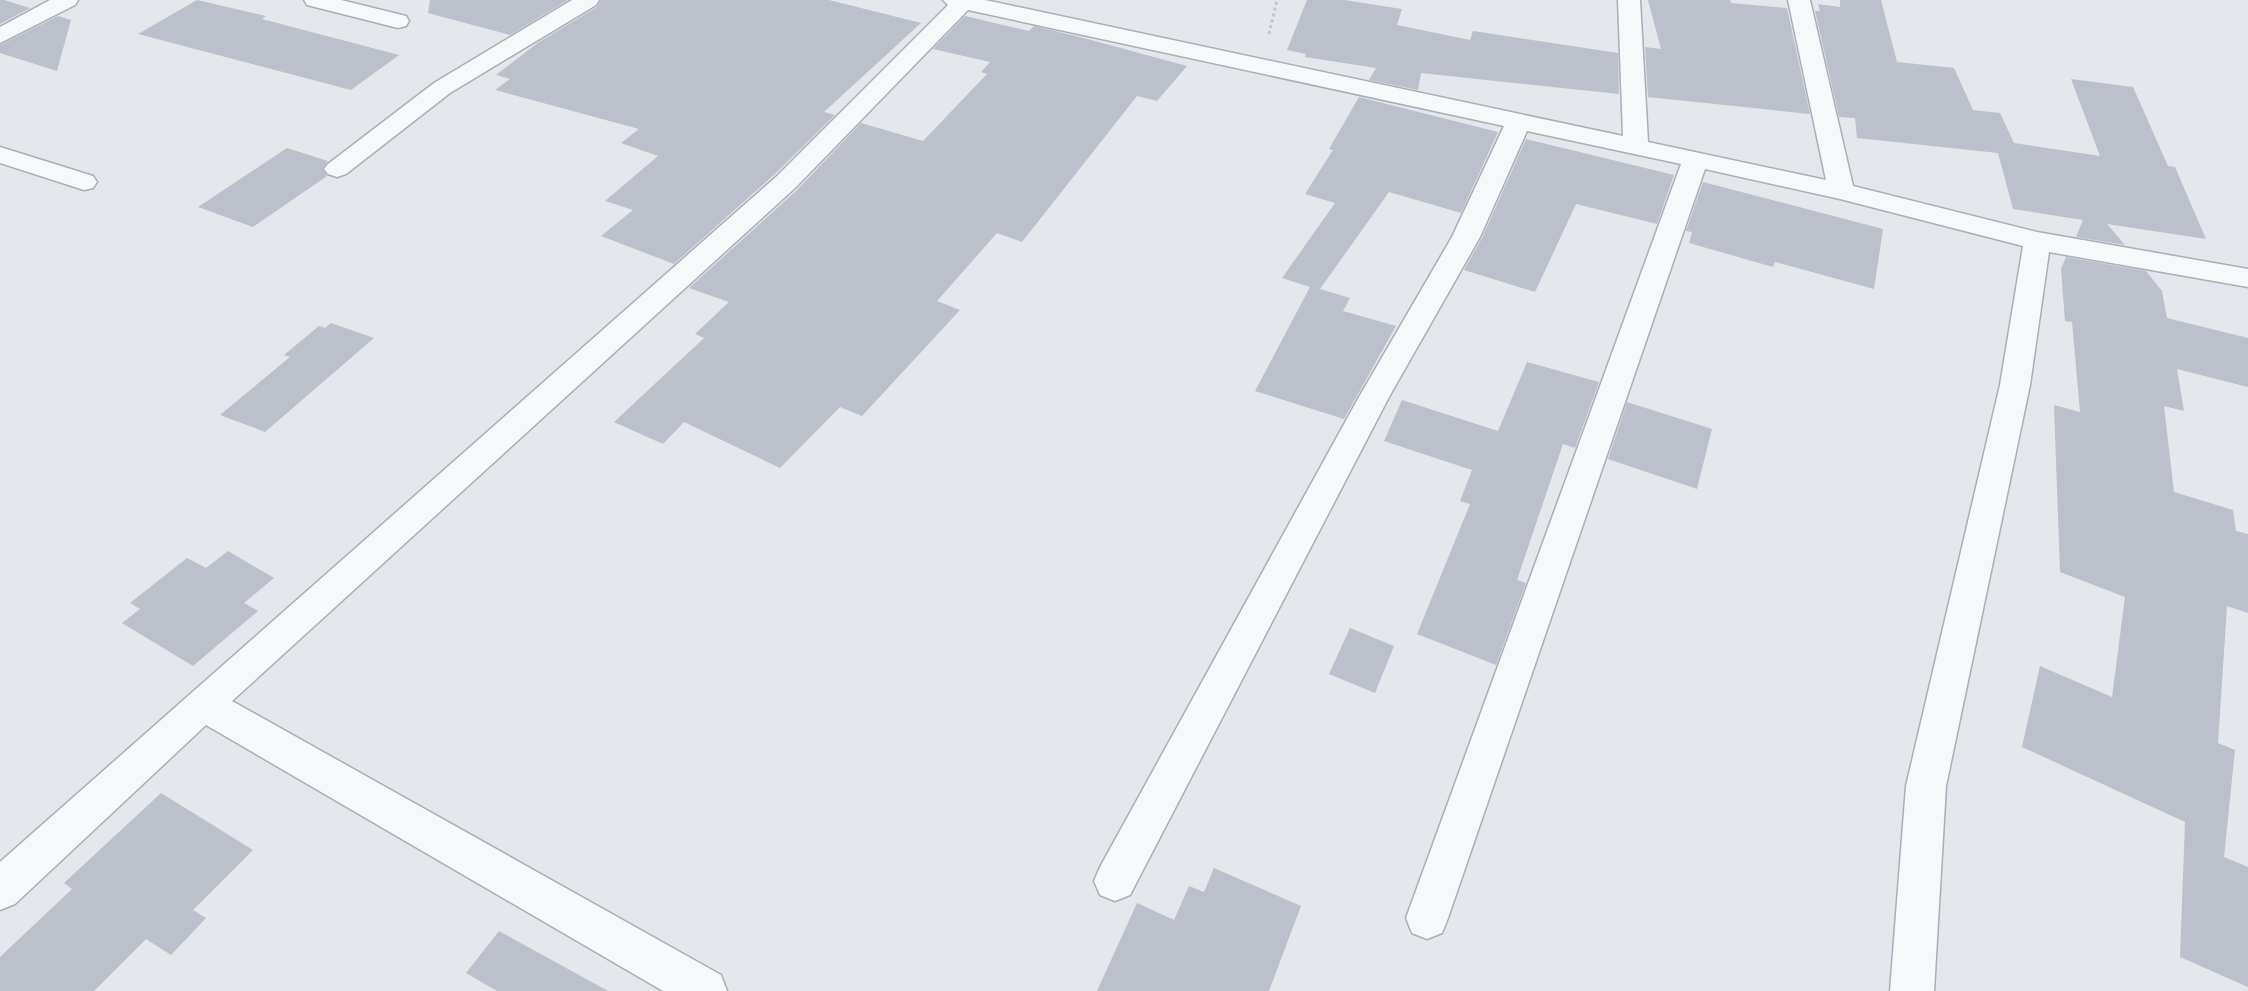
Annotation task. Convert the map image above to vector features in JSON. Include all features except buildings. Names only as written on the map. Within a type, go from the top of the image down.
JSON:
[{"type":"street","points":[[0,36],[67,0]]},
{"type":"street","points":[[315,0],[398,21]]},
{"type":"street","points":[[337,169],[442,88],[588,0]]},
{"type":"street","points":[[1629,0],[1636,147]]},
{"type":"street","points":[[1798,0],[1841,191]]},
{"type":"street","points":[[0,890],[203,704],[786,182],[958,1],[1841,191],[2037,241],[2248,278]]},
{"type":"street","points":[[1115,881],[1374,397],[1466,237],[1518,123]]},
{"type":"street","points":[[0,155],[84,182]]},
{"type":"street","points":[[1427,918],[1695,161]]},
{"type":"street","points":[[1912,991],[1926,786],[2015,386],[2037,241]]},
{"type":"street","points":[[203,704],[705,991]]}]
